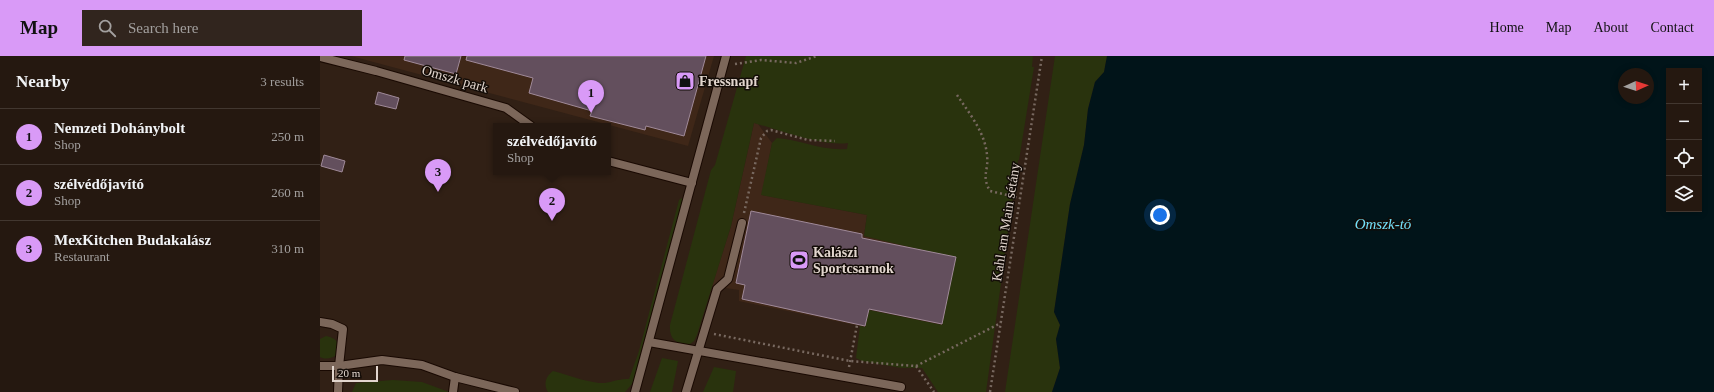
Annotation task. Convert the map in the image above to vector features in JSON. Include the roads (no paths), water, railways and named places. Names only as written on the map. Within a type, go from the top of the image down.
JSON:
[{"type":"lane","name":"Omszk park","points":[[320,57],[376,71],[506,108],[527,123]]},
{"type":"lane","points":[[635,392],[725,59]]},
{"type":"lane","points":[[611,162],[692,183]]},
{"type":"lane","points":[[686,392],[717,289],[728,279],[742,223]]},
{"type":"lane","points":[[320,322],[332,324],[343,330],[338,366],[338,392]]},
{"type":"lane","points":[[649,342],[698,352],[901,387]]},
{"type":"lane","points":[[320,366],[338,366],[382,360],[422,365],[455,377],[515,392]]},
{"type":"lane","points":[[320,361],[338,366]]},
{"type":"lane","points":[[454,392],[455,377]]},
{"type":"water","name":"Omszk-tó","points":[[1107,56],[1714,56],[1714,392],[1052,392],[1060,368],[1056,339],[1060,325],[1054,312],[1070,204],[1084,145],[1088,109],[1095,82],[1104,72]]},
{"type":"place","name":"Fressnapf","points":[[685,81]]},
{"type":"place","name":"Nemzeti Dohánybolt","points":[[591,113]]},
{"type":"place","name":"MexKitchen Budakalász","points":[[438,192]]},
{"type":"place","name":"szélvédőjavító","points":[[552,221]]},
{"type":"place","name":"Kalászi Sportcsarnok","points":[[799,260]]}]
